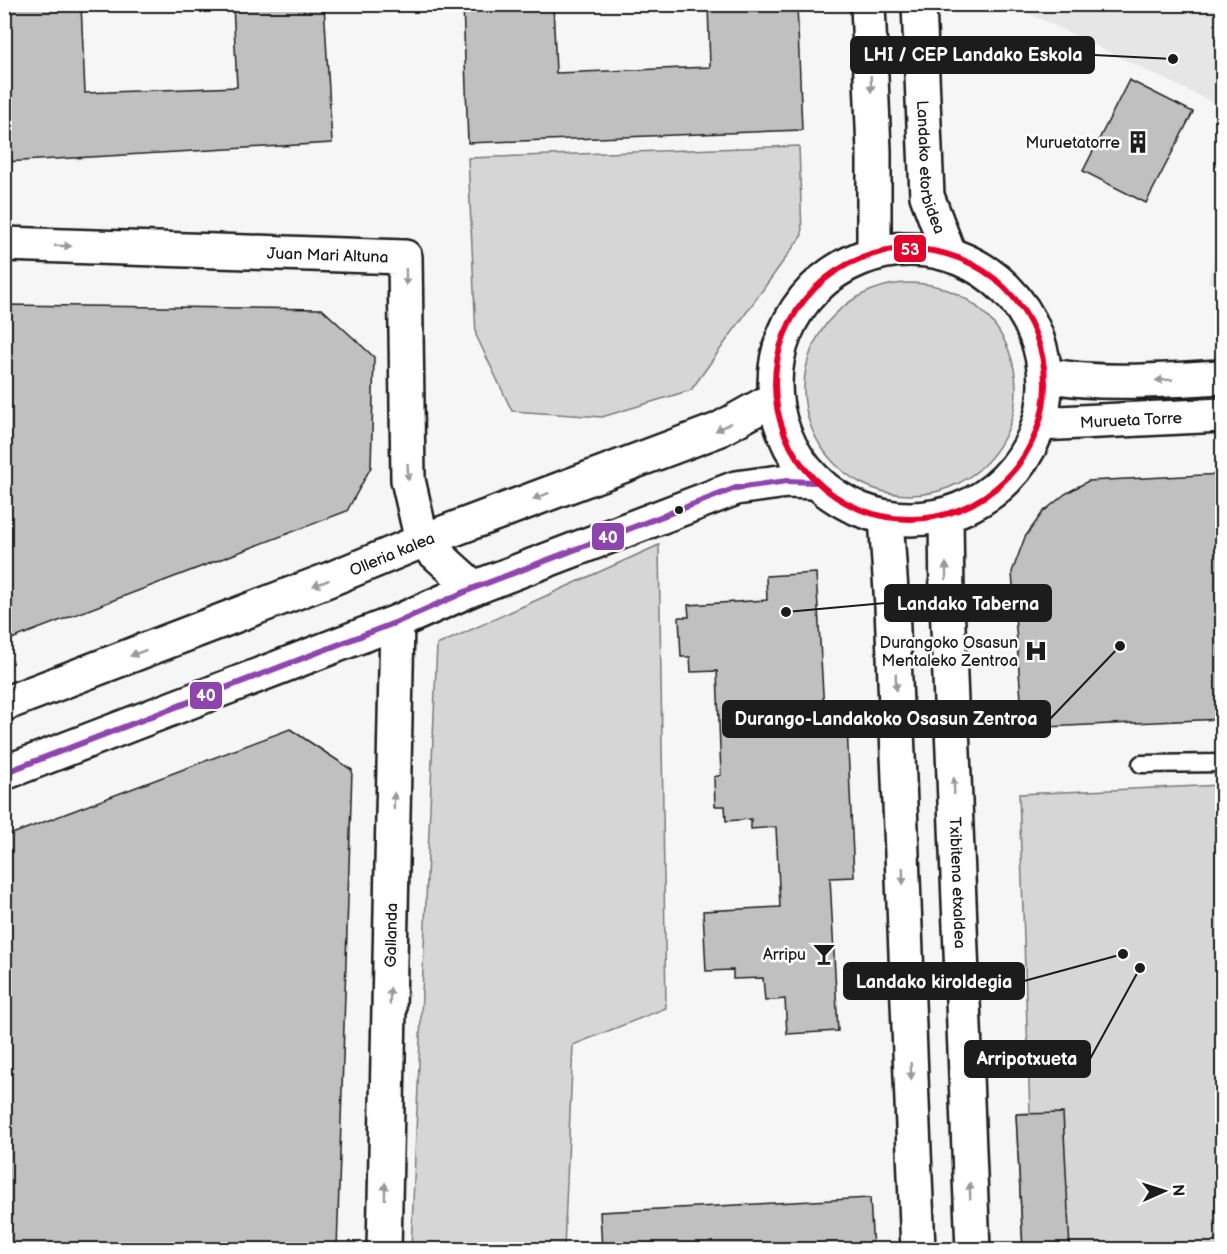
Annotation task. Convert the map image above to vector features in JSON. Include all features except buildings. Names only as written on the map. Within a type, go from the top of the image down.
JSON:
[{"type":"street","points":[[868,4],[874,151],[874,252]]},
{"type":"street","name":"Landako etorbidea","points":[[919,4],[927,196],[949,254]]},
{"type":"street","name":"Juan Mari Altuna","points":[[4,244],[405,257],[408,480],[423,541]]},
{"type":"street","points":[[912,248],[949,254],[986,272],[1016,299],[1036,335],[1045,375],[1045,400],[1039,424],[1019,465],[1011,473],[987,496],[946,515],[916,520],[886,518],[848,506],[815,482],[795,458],[782,429],[774,399],[776,360],[788,324],[810,292],[839,268],[874,252],[912,248]]},
{"type":"street","points":[[1045,375],[1076,381],[1124,382],[1222,377]]},
{"type":"street","name":"Olleria kalea","points":[[4,704],[328,580],[423,541],[718,430],[774,399]]},
{"type":"street","name":"Murueta Torre","points":[[1039,424],[1222,415]]},
{"type":"street","points":[[4,773],[397,622],[474,588],[735,488],[787,481],[815,482]]},
{"type":"street","name":"Txibitena etxaldea","points":[[946,515],[947,602],[973,1250]]},
{"type":"street","points":[[886,518],[892,606],[918,1250]]},
{"type":"street","points":[[423,541],[474,588]]},
{"type":"street","name":"Gallanda","points":[[384,1250],[397,622]]},
{"type":"lane","points":[[1141,764],[1222,763]]},
{"type":"shaded area","points":[[1024,5],[1222,5],[1222,107],[1024,11]]},
{"type":"shaded area","points":[[799,146],[802,235],[691,390],[602,417],[512,411],[476,335],[468,158]]},
{"type":"shaded area","points":[[1222,229],[1222,282],[1208,283]]},
{"type":"shaded area","points":[[910,283],[931,285],[951,291],[969,301],[985,314],[998,330],[1008,348],[1014,368],[1016,389],[1014,410],[1008,430],[998,448],[985,464],[969,477],[951,487],[931,493],[910,495],[889,493],[869,487],[851,477],[835,464],[822,448],[812,430],[806,410],[804,389],[806,368],[812,348],[822,330],[835,314],[851,301],[869,291],[889,285]]},
{"type":"shaded area","points":[[659,545],[666,1008],[573,1045],[564,1249],[411,1249],[437,645]]},
{"type":"shaded area","points":[[1222,785],[1222,1249],[1023,1249],[1016,1114],[1030,1113],[1019,794]]},
{"type":"transit line","name":"53","points":[[897,249],[923,249],[962,259],[985,272],[1006,288],[1022,309],[1035,332],[1043,358],[1045,384],[1043,410],[1035,436],[1022,459],[1006,480],[985,496],[962,509],[923,519],[897,519],[858,509],[835,496],[814,480],[798,459],[785,436],[775,397],[775,371],[785,332],[798,309],[814,288],[835,272],[858,259],[897,249]]},
{"type":"transit line","name":"40","points":[[4,773],[397,622],[474,588],[736,488],[787,481],[815,482]]},
{"type":"place","name":"LHI / CEP Landako Eskola","points":[[1173,59]]},
{"type":"place","name":"Muruetatorre","points":[[1138,142]]},
{"type":"place","name":"Landako Taberna","points":[[786,612]]},
{"type":"place","name":"Durango-Landakoko Osasun Zentroa","points":[[1120,646]]},
{"type":"place","name":"Durangoko Osasun Mentaleko Zentroa","points":[[1036,651]]},
{"type":"place","name":"Arripu","points":[[824,954]]},
{"type":"place","name":"Landako kiroldegia","points":[[1123,954]]},
{"type":"place","name":"Arripotxueta","points":[[1140,968]]}]
